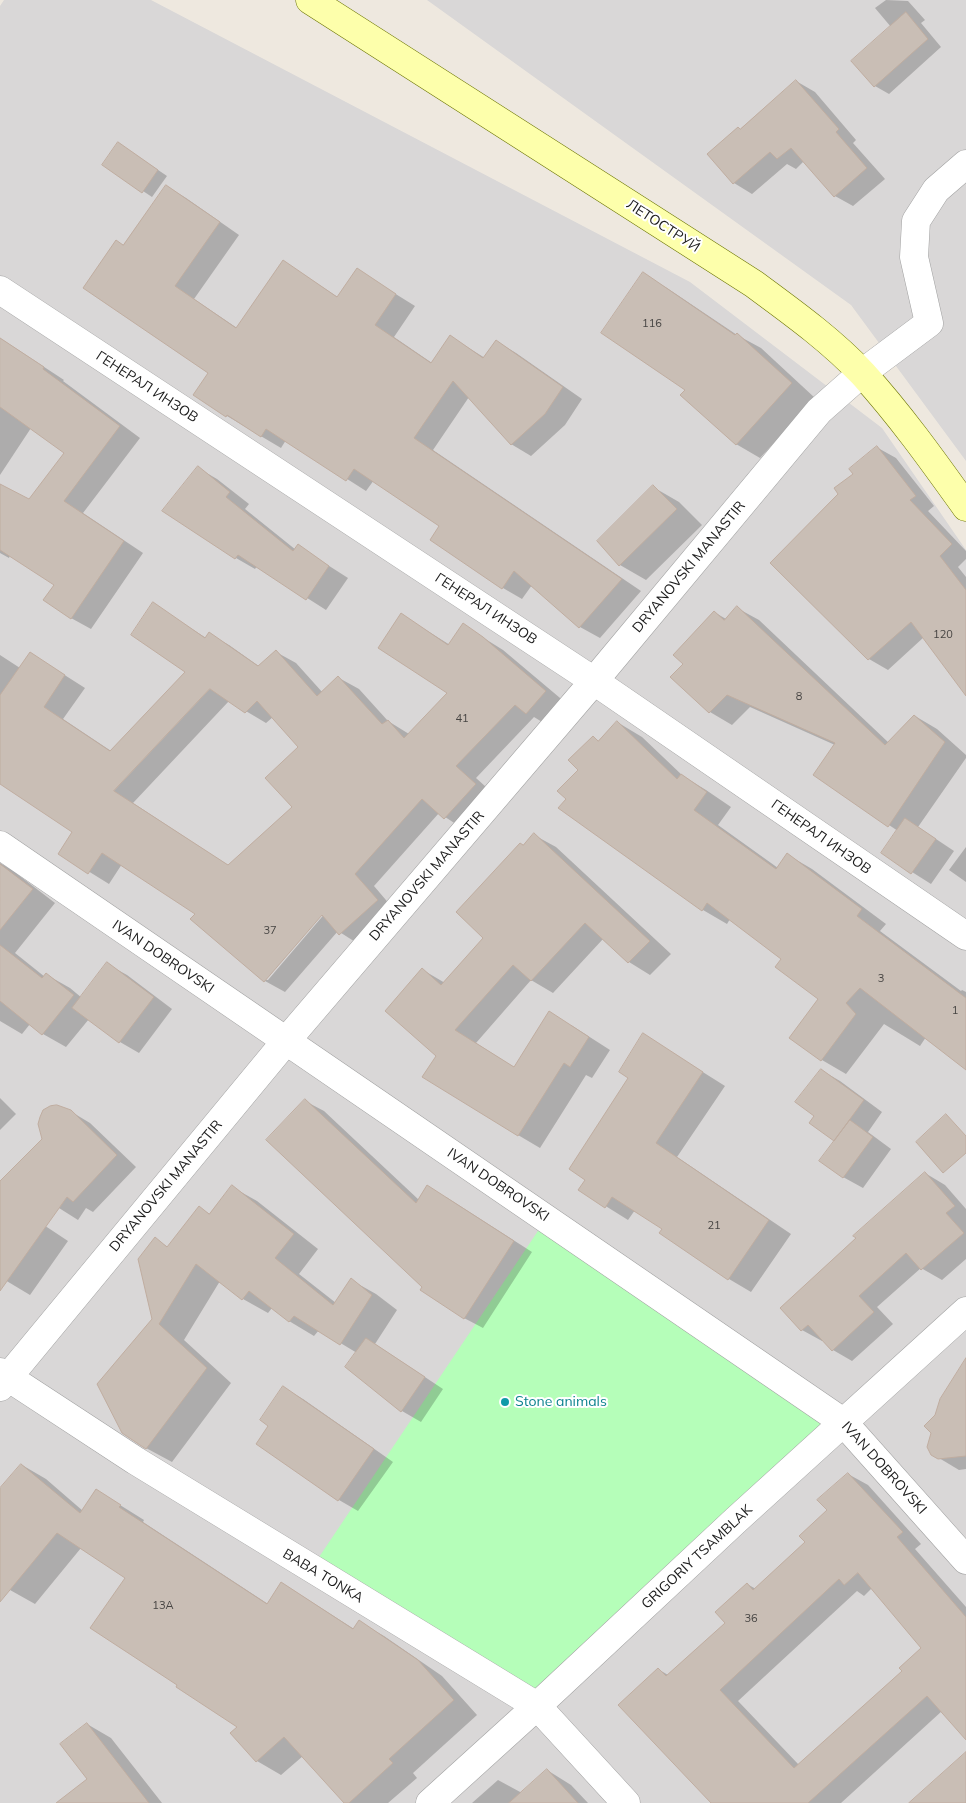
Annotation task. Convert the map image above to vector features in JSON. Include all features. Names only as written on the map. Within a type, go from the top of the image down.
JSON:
[{"type":"street","name":"ЛЕТОСТРУЙ","points":[[314,1],[754,284],[807,323],[862,373],[912,432],[966,507]]},
{"type":"street","name":"DRYANOVSKI MANASTIR","points":[[3,1379],[286,1041],[594,681],[819,411],[862,373],[929,323],[914,257],[916,221],[936,190],[966,164]]},
{"type":"street","name":"ГЕНЕРАЛ ИНЗОВ","points":[[0,290],[594,681],[966,936]]},
{"type":"street","name":"IVAN DOBROVSKI","points":[[0,845],[843,1422],[966,1560]]},
{"type":"street","name":"GRIGORIY TSAMBLAK","points":[[430,1803],[966,1311]]},
{"type":"street","name":"BABA TONKA","points":[[3,1379],[537,1706],[626,1803]]},
{"type":"shaded area","points":[[4,0],[151,0],[690,282],[882,428],[966,550],[966,1803],[0,1803],[0,6]]},
{"type":"shaded area","points":[[427,0],[966,0],[966,461],[851,305]]},
{"type":"green space","points":[[546,1219],[843,1422],[537,1706],[311,1569]]},
{"type":"building","points":[[906,12],[928,39],[874,87],[851,61]]},
{"type":"building","points":[[796,80],[839,129],[836,132],[867,168],[834,197],[791,148],[777,159],[770,152],[733,184],[707,154],[738,127],[740,129]]},
{"type":"building","points":[[118,142],[158,170],[142,193],[102,165]]},
{"type":"building","points":[[166,185],[220,222],[175,286],[236,328],[283,260],[337,297],[357,268],[396,294],[375,325],[431,363],[450,335],[483,358],[496,340],[563,387],[545,414],[511,445],[453,381],[414,438],[622,579],[579,628],[514,571],[502,589],[430,540],[439,526],[354,469],[346,481],[266,429],[261,437],[193,395],[208,373],[83,288],[116,240],[123,245]]},
{"type":"building","points":[[643,272],[735,335],[737,333],[792,383],[736,445],[680,395],[685,390],[601,333]]},
{"type":"building","points":[[0,338],[44,367],[43,369],[120,426],[64,501],[124,541],[71,619],[43,600],[54,585],[0,550],[0,484],[29,499],[64,453],[0,407]]},
{"type":"building","points":[[877,446],[916,496],[910,500],[952,544],[940,556],[966,590],[966,696],[911,622],[868,660],[770,563],[838,494],[834,488],[853,474],[849,469]]},
{"type":"building","points":[[198,466],[230,492],[226,497],[293,551],[298,544],[329,566],[306,600],[238,555],[235,559],[162,511]]},
{"type":"building","points":[[653,485],[677,509],[619,566],[597,541]]},
{"type":"building","points":[[153,602],[205,638],[209,632],[258,666],[276,650],[317,696],[338,676],[382,724],[388,720],[404,738],[447,693],[378,648],[401,613],[448,645],[463,623],[483,637],[546,691],[526,714],[515,705],[456,766],[476,784],[444,819],[422,799],[355,874],[378,900],[339,935],[322,915],[264,982],[190,919],[195,914],[102,853],[88,874],[58,854],[72,832],[0,784],[0,695],[30,652],[65,675],[44,707],[110,751],[185,672],[131,635]],"holes":[[[210,689],[245,713],[257,701],[298,747],[265,778],[292,807],[228,865],[114,791]]]},
{"type":"building","points":[[737,606],[885,745],[914,715],[945,742],[888,827],[813,775],[835,743],[727,695],[709,713],[670,677],[683,664],[673,655],[714,611],[724,620]]},
{"type":"building","points":[[617,721],[677,779],[681,774],[707,792],[694,810],[776,869],[787,853],[862,909],[857,916],[966,998],[966,1070],[860,988],[846,1003],[856,1014],[821,1061],[789,1038],[818,999],[775,967],[781,959],[707,903],[702,911],[558,808],[566,799],[557,791],[578,770],[568,760],[593,736],[598,741]]},
{"type":"building","points":[[905,818],[936,839],[911,874],[881,853]]},
{"type":"building","points":[[534,833],[650,941],[628,963],[585,923],[531,981],[513,965],[455,1030],[514,1067],[549,1011],[589,1037],[570,1067],[564,1063],[518,1136],[422,1077],[436,1056],[385,1011],[422,968],[441,985],[483,938],[456,912],[520,843],[523,845]]},
{"type":"building","points":[[0,864],[33,889],[0,930]]},
{"type":"building","points":[[0,945],[42,978],[46,973],[74,995],[42,1035],[0,1001]]},
{"type":"building","points":[[107,962],[154,997],[119,1043],[72,1008]]},
{"type":"building","points":[[643,1033],[703,1072],[656,1143],[769,1220],[728,1280],[659,1233],[662,1229],[612,1197],[605,1208],[578,1190],[585,1180],[569,1169],[628,1078],[619,1072]]},
{"type":"building","points":[[821,1069],[864,1100],[834,1141],[809,1123],[814,1116],[795,1102]]},
{"type":"building","points":[[305,1099],[416,1203],[427,1185],[514,1241],[464,1319],[420,1290],[422,1287],[266,1140]]},
{"type":"building","points":[[57,1105],[71,1110],[117,1155],[73,1202],[67,1197],[0,1291],[0,1181],[42,1139],[38,1124],[43,1110]]},
{"type":"building","points":[[946,1114],[966,1136],[966,1153],[943,1173],[916,1142]]},
{"type":"building","points":[[850,1120],[873,1137],[843,1178],[819,1161]]},
{"type":"building","points":[[925,1172],[955,1206],[946,1213],[964,1233],[921,1270],[906,1253],[859,1296],[874,1312],[832,1351],[808,1325],[801,1331],[780,1308],[856,1238],[853,1236]]},
{"type":"building","points":[[232,1185],[294,1234],[275,1258],[333,1305],[351,1278],[372,1295],[340,1345],[294,1316],[289,1322],[249,1291],[242,1300],[196,1264],[159,1324],[207,1368],[146,1449],[122,1433],[97,1384],[152,1319],[138,1259],[155,1237],[167,1247],[199,1206],[209,1214]]},
{"type":"building","points":[[366,1338],[425,1377],[401,1412],[345,1367]]},
{"type":"building","points":[[966,1358],[966,1456],[938,1459],[931,1455],[927,1447],[931,1433],[924,1426],[935,1415],[940,1399]]},
{"type":"building","points":[[283,1386],[374,1449],[338,1501],[256,1444],[268,1426],[260,1420]]},
{"type":"building","points":[[21,1464],[80,1513],[96,1489],[121,1505],[119,1507],[267,1604],[281,1582],[353,1629],[359,1620],[418,1660],[454,1700],[389,1759],[393,1763],[349,1803],[344,1803],[284,1737],[256,1762],[230,1733],[237,1727],[90,1628],[125,1578],[57,1533],[0,1602],[0,1488]]},
{"type":"building","points":[[848,1473],[903,1532],[897,1537],[966,1617],[966,1740],[927,1696],[808,1803],[711,1803],[618,1705],[658,1668],[666,1676],[725,1623],[715,1612],[747,1583],[753,1590],[805,1542],[799,1536],[827,1510],[817,1500]],"holes":[[[858,1573],[921,1648],[899,1668],[902,1671],[794,1768],[720,1690],[839,1579],[844,1585]]]},
{"type":"building","points":[[87,1723],[149,1803],[56,1803],[87,1779],[60,1744]]},
{"type":"building","points":[[966,1752],[966,1803],[909,1803]]},
{"type":"building","points":[[547,1769],[578,1803],[509,1803]]},
{"type":"place","name":"Stone animals","points":[[505,1402]]}]
